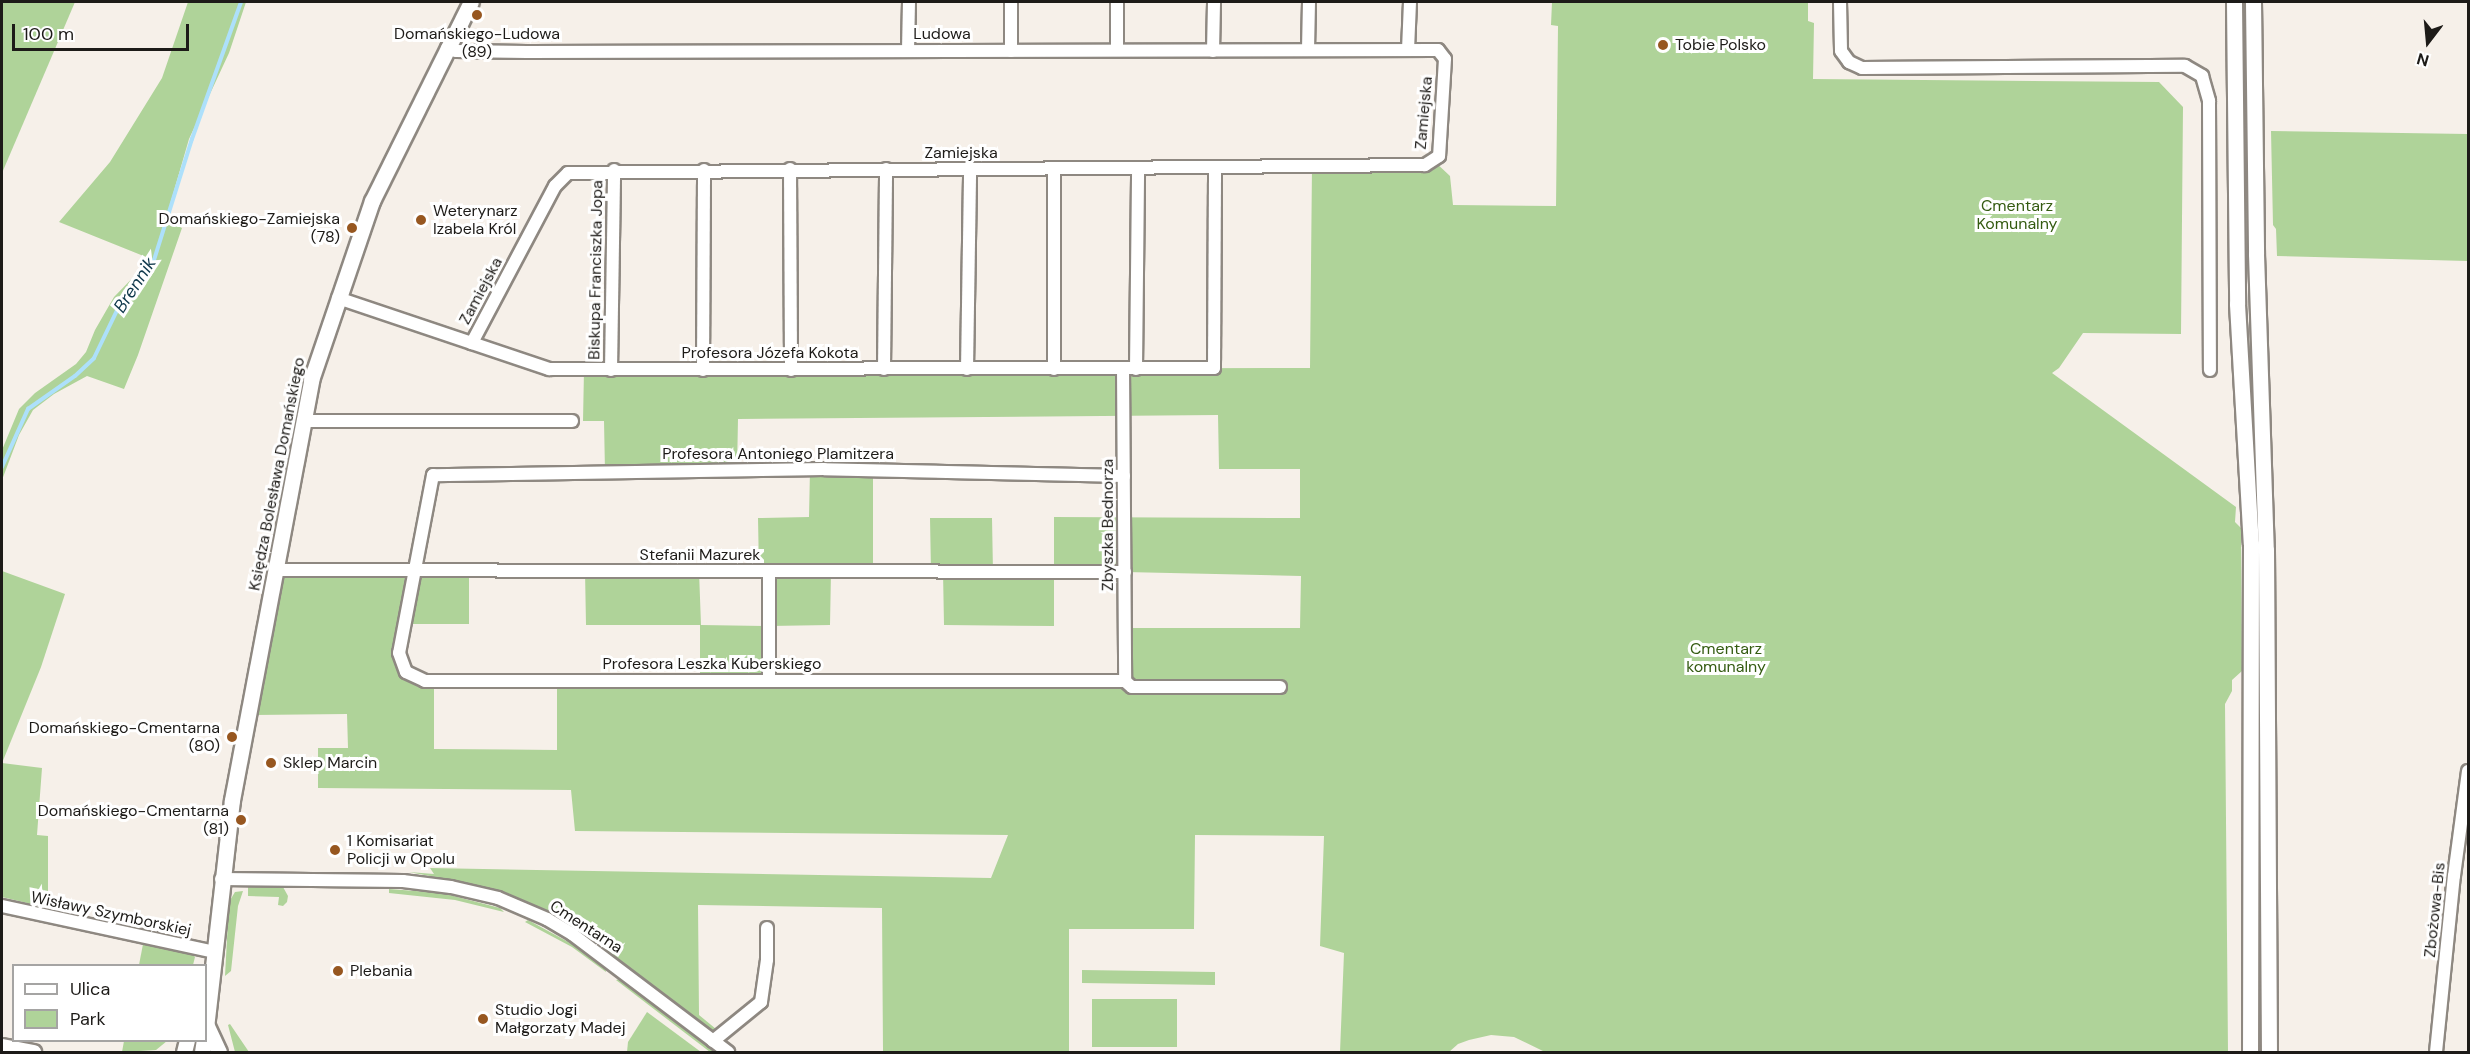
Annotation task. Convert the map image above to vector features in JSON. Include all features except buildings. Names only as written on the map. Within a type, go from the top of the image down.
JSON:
[{"type":"main road","name":"Księdza Bolesława Domańskiego","points":[[207,986],[214,952],[232,800],[311,380],[338,298],[381,182],[471,2]]},
{"type":"main road","points":[[2234,2],[2237,304],[2251,544],[2250,1053]]},
{"type":"main road","points":[[2253,2],[2256,243],[2266,550],[2269,1053]]},
{"type":"main road","points":[[207,1026],[219,1053]]},
{"type":"main road","points":[[2,1046],[33,1053]]},
{"type":"street","points":[[908,50],[909,2]]},
{"type":"street","points":[[1011,2],[1011,51]]},
{"type":"street","points":[[1117,2],[1117,51]]},
{"type":"street","points":[[1213,51],[1214,2]]},
{"type":"street","points":[[1308,50],[1310,2]]},
{"type":"street","points":[[1408,50],[1410,2]]},
{"type":"street","points":[[1840,2],[1841,51],[1849,62],[1862,68],[2186,66],[2202,76],[2209,101],[2210,370]]},
{"type":"street","name":"Ludowa","points":[[447,48],[456,51],[527,52],[1438,50]]},
{"type":"street","name":"Zamiejska","points":[[472,343],[562,177],[575,171],[1054,170],[1425,165],[1439,156],[1445,59],[1438,50]]},
{"type":"street","name":"Profesora Józefa Kokota","points":[[338,298],[549,369],[1214,368],[1215,167]]},
{"type":"street","points":[[790,169],[791,370]]},
{"type":"street","points":[[884,369],[886,169]]},
{"type":"street","name":"Zbyszka Bednorza","points":[[1125,681],[1124,476],[1138,169]]},
{"type":"street","name":"Biskupa Franciszka Jopa","points":[[611,370],[614,170]]},
{"type":"street","points":[[703,370],[704,170]]},
{"type":"street","points":[[967,369],[970,170]]},
{"type":"street","points":[[1054,170],[1054,369]]},
{"type":"street","points":[[303,422],[572,421]]},
{"type":"street","name":"Profesora Antoniego Plamitzera","points":[[433,475],[824,469],[1124,476]]},
{"type":"street","name":"Profesora Leszka Kuberskiego","points":[[433,475],[399,653],[402,667],[418,679],[1125,681],[1132,687],[1280,687]]},
{"type":"street","name":"Stefanii Mazurek","points":[[275,570],[1125,572]]},
{"type":"street","points":[[769,571],[769,681]]},
{"type":"street","name":"Zbożowa-Bis","points":[[2436,1053],[2454,876],[2469,771]]},
{"type":"street","name":"Cmentarna","points":[[221,879],[403,881],[451,887],[498,898],[540,916],[572,934],[728,1053]]},
{"type":"street","name":"Wisławy Szymborskiej","points":[[2,906],[214,952]]},
{"type":"street","points":[[713,1041],[761,1002],[767,960],[767,928]]},
{"type":"green space","points":[[2,2],[75,2],[2,173]]},
{"type":"green space","points":[[188,2],[246,2],[229,53],[189,139],[169,208],[172,223],[182,228],[138,355],[124,389],[87,376],[54,394],[33,410],[19,435],[2,480],[2,450],[19,409],[35,393],[76,364],[86,352],[95,330],[114,297],[151,259],[59,222],[110,162],[162,78]]},
{"type":"green space","points":[[1552,2],[1808,2],[1808,21],[1814,23],[1813,79],[2159,82],[2183,107],[2181,334],[2083,333],[2059,368],[2052,373],[2236,507],[2235,522],[2241,528],[2242,671],[2232,680],[2232,691],[2225,704],[2228,1052],[1545,1052],[1514,1037],[1491,1035],[1458,1044],[1449,1052],[1340,1052],[1344,953],[1320,946],[1324,836],[1195,835],[1194,929],[1069,929],[1069,1052],[883,1052],[882,908],[698,905],[699,1015],[716,1029],[712,1031],[699,1021],[699,1030],[558,925],[451,887],[440,878],[409,872],[434,874],[430,868],[991,878],[1008,835],[575,831],[571,790],[318,788],[318,748],[348,748],[347,714],[248,715],[275,570],[469,570],[469,624],[404,624],[402,667],[434,681],[434,749],[557,750],[557,681],[700,680],[700,625],[586,625],[585,571],[699,571],[701,625],[769,626],[769,680],[1124,681],[1125,628],[1300,628],[1301,576],[1054,572],[1054,517],[1300,518],[1300,469],[1219,469],[1218,415],[738,419],[737,470],[605,472],[604,421],[583,421],[584,370],[1310,368],[1312,166],[1434,161],[1450,176],[1453,205],[1556,206],[1558,26],[1551,25]]},
{"type":"green space","points":[[2271,131],[2468,134],[2468,261],[2277,256],[2276,229],[2273,225]]},
{"type":"green space","points":[[810,470],[873,470],[873,572],[831,572],[830,625],[769,626],[769,572],[759,571],[758,518],[809,517]]},
{"type":"green space","points":[[930,518],[992,518],[993,572],[1054,572],[1054,626],[944,625],[943,572],[931,572]]},
{"type":"green space","points":[[2,571],[65,594],[41,667],[2,763]]},
{"type":"green space","points":[[2,763],[42,768],[37,835],[48,836],[48,908],[2,897]]},
{"type":"green space","points":[[248,887],[283,887],[288,896],[287,902],[283,906],[278,905],[279,897],[248,896]]},
{"type":"green space","points":[[389,889],[442,893],[500,908],[504,912],[455,900],[389,893]]},
{"type":"green space","points":[[243,891],[238,906],[231,971],[225,976],[229,902],[235,892]]},
{"type":"green space","points":[[528,920],[583,950],[605,966],[606,972],[572,947],[525,922]]},
{"type":"green space","points":[[143,944],[191,953],[195,957],[193,964],[139,964]]},
{"type":"green space","points":[[1082,970],[1215,972],[1215,985],[1082,983]]},
{"type":"green space","points":[[620,979],[716,1052],[710,1052],[616,980]]},
{"type":"green space","points":[[1092,999],[1177,999],[1177,1047],[1092,1047]]},
{"type":"green space","points":[[647,1012],[701,1052],[627,1052],[628,1042]]},
{"type":"green space","points":[[230,1024],[249,1052],[235,1052],[228,1025]]},
{"type":"green space","points":[[124,1042],[166,1042],[156,1050],[122,1052]]},
{"type":"waterway","name":"Brennik","points":[[2,467],[28,409],[75,376],[94,358],[123,298],[154,260],[192,139],[241,2]]},
{"type":"place","name":"Domańskiego-Ludowa (89)","points":[[477,15]]},
{"type":"place","name":"Tobie Polsko","points":[[1663,45]]},
{"type":"place","name":"Weterynarz Izabela Król","points":[[421,220]]},
{"type":"place","name":"Domańskiego-Zamiejska (78)","points":[[352,228]]},
{"type":"place","name":"Domańskiego-Cmentarna (80)","points":[[232,737]]},
{"type":"place","name":"Sklep Marcin","points":[[271,763]]},
{"type":"place","name":"Domańskiego-Cmentarna (81)","points":[[241,820]]},
{"type":"place","name":"1 Komisariat Policji w Opolu","points":[[335,850]]},
{"type":"place","name":"Plebania","points":[[338,971]]},
{"type":"place","name":"Studio Jogi Małgorzaty Madej","points":[[483,1019]]},
{"type":"park label","name":"Cmentarz Komunalny","points":[[2017,215]]},
{"type":"park label","name":"Cmentarz komunalny","points":[[1726,658]]}]
